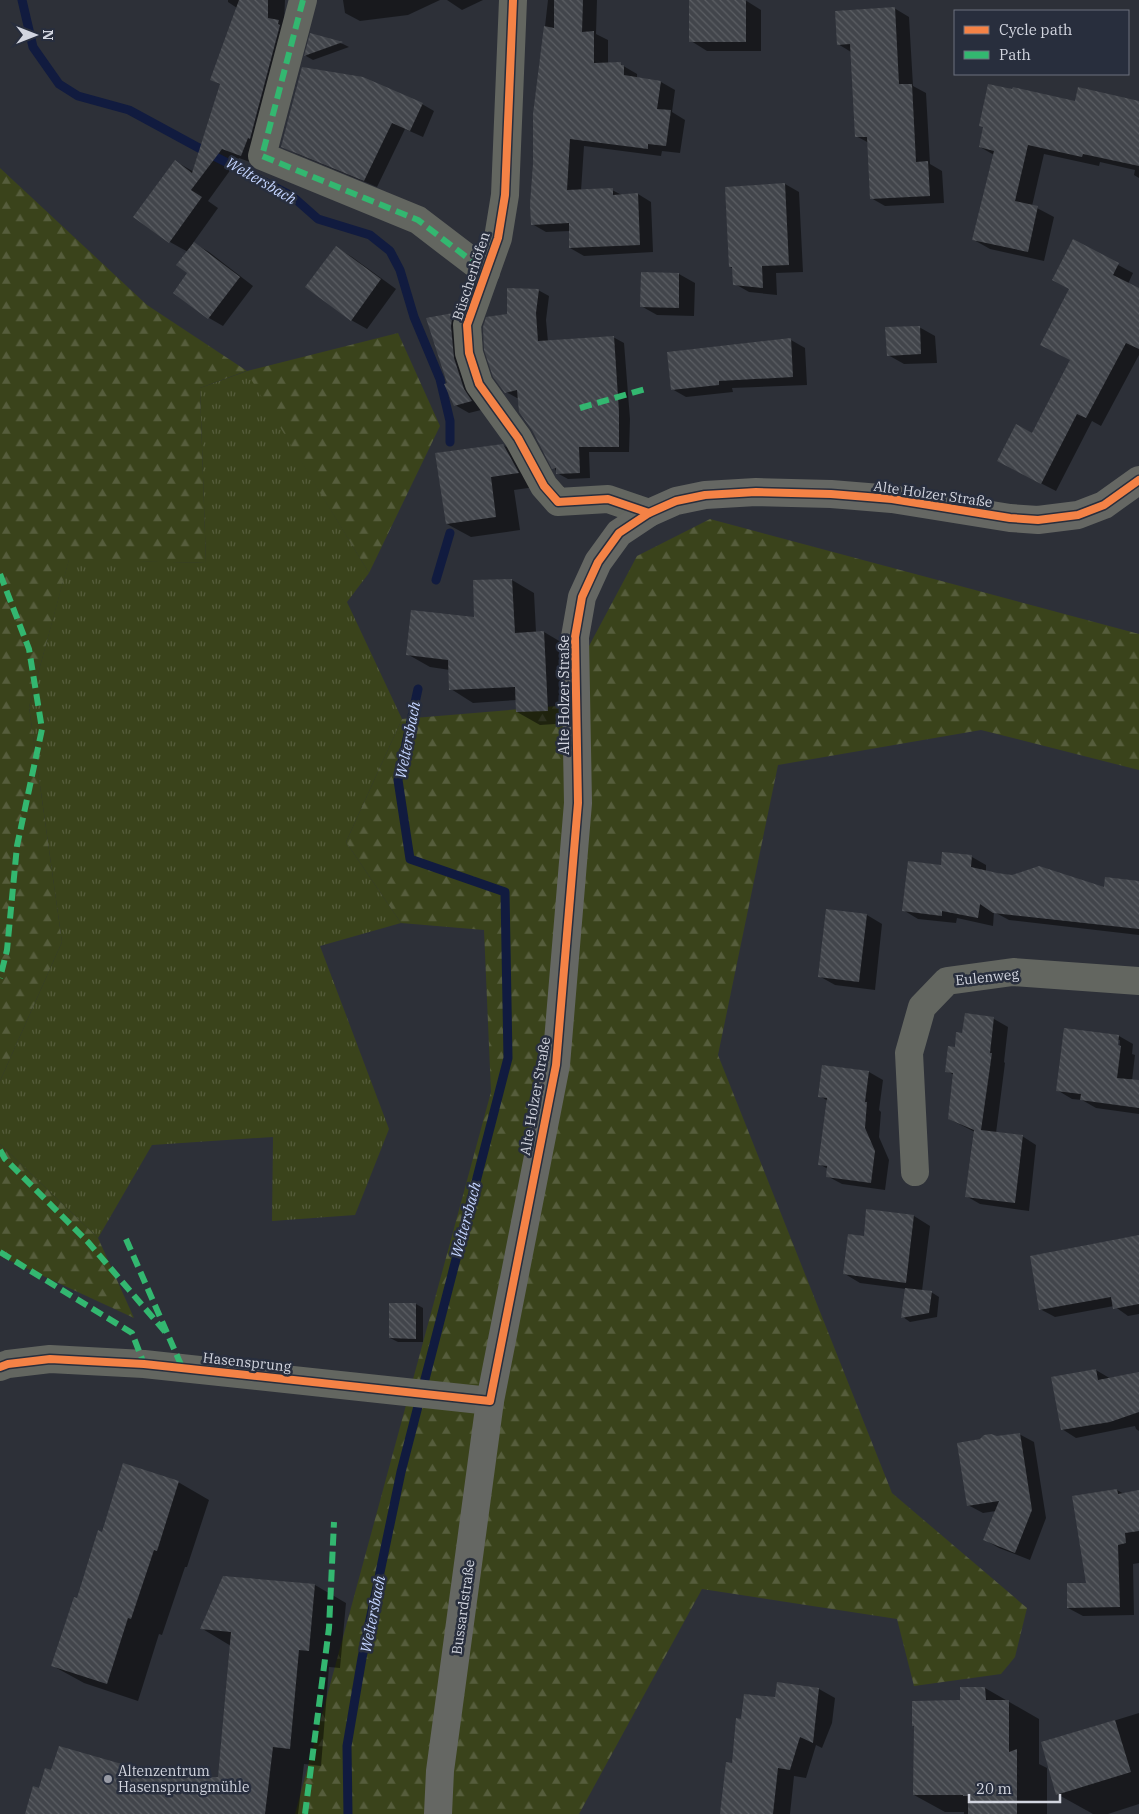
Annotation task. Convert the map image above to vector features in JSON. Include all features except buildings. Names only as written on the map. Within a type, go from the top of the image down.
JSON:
[{"type":"street","name":"Büscherhöfen","points":[[303,0],[262,156],[418,220],[486,272]]},
{"type":"street","name":"Büscherhöfen","points":[[512,0],[506,194],[498,238],[467,325],[468,353],[479,384],[518,438],[544,486],[558,502],[608,500],[648,512]]},
{"type":"street","name":"Alte Holzer Straße","points":[[490,1401],[556,1065],[578,803],[575,637],[582,597],[598,562],[619,533],[648,512],[676,501],[705,495],[756,492],[830,494],[892,499],[1010,518],[1038,520],[1078,515],[1104,505],[1139,480]]},
{"type":"street","name":"Eulenweg","points":[[916,1172],[909,1053],[922,1007],[947,982],[1012,972],[1139,981]]},
{"type":"street","name":"Hasensprung","points":[[0,1367],[8,1364],[50,1359],[98,1361],[182,1367],[490,1401]]},
{"type":"street","name":"Bussardstraße","points":[[438,1814],[440,1771],[490,1401]]},
{"type":"green space","points":[[0,168],[147,305],[247,371],[398,333],[440,426],[369,573],[246,371],[200,388],[206,563],[69,560],[29,707],[62,942],[0,1081]]},
{"type":"green space","points":[[247,371],[369,573],[347,602],[402,719],[346,842],[401,923],[320,946],[389,1129],[355,1215],[272,1221],[273,1137],[152,1145],[98,1238],[0,1144],[0,1081],[62,942],[29,707],[69,559],[206,563],[200,388]]},
{"type":"green space","points":[[710,519],[1139,634],[1139,770],[981,730],[778,765],[718,1055],[892,1493],[1027,1608],[1015,1657],[1001,1674],[914,1686],[897,1619],[702,1589],[579,1814],[295,1814],[491,1092],[484,930],[401,923],[346,842],[402,719],[557,706],[637,556]]},
{"type":"green space","points":[[0,1144],[98,1238],[134,1318],[0,1256]]},
{"type":"waterway","name":"Weltersbach","points":[[22,0],[33,47],[59,84],[78,96],[129,110],[292,196],[318,219],[370,235],[390,251],[400,270],[414,317],[440,379],[450,421],[450,442]]},
{"type":"waterway","name":"Weltersbach","points":[[436,580],[450,533]]},
{"type":"waterway","name":"Weltersbach","points":[[348,1814],[347,1746],[362,1658],[401,1472],[508,1058],[505,892],[410,859],[398,780],[418,689]]},
{"type":"marked path","points":[[303,0],[262,156],[418,220],[486,272]]},
{"type":"marked path","points":[[580,408],[649,388]]},
{"type":"marked path","points":[[0,574],[29,649],[42,729],[17,846],[7,950],[0,978]]},
{"type":"marked path","points":[[0,1150],[5,1159],[88,1242],[167,1334]]},
{"type":"marked path","points":[[126,1239],[182,1367]]},
{"type":"marked path","points":[[0,1252],[132,1333],[144,1364]]},
{"type":"marked path","points":[[305,1814],[329,1628],[334,1522]]},
{"type":"cycle path","points":[[513,0],[505,195],[498,238],[467,325],[469,353],[479,384],[518,438],[544,486],[558,502],[608,499],[649,513]]},
{"type":"cycle path","points":[[0,1367],[8,1364],[50,1359],[144,1364],[490,1401],[556,1065],[578,803],[575,637],[582,597],[598,562],[619,533],[649,513],[676,501],[705,495],[756,492],[831,494],[892,499],[1010,518],[1038,520],[1078,515],[1104,505],[1139,480]]},
{"type":"place","name":"Altenzentrum Hasensprungmühle","points":[[108,1779]]}]
